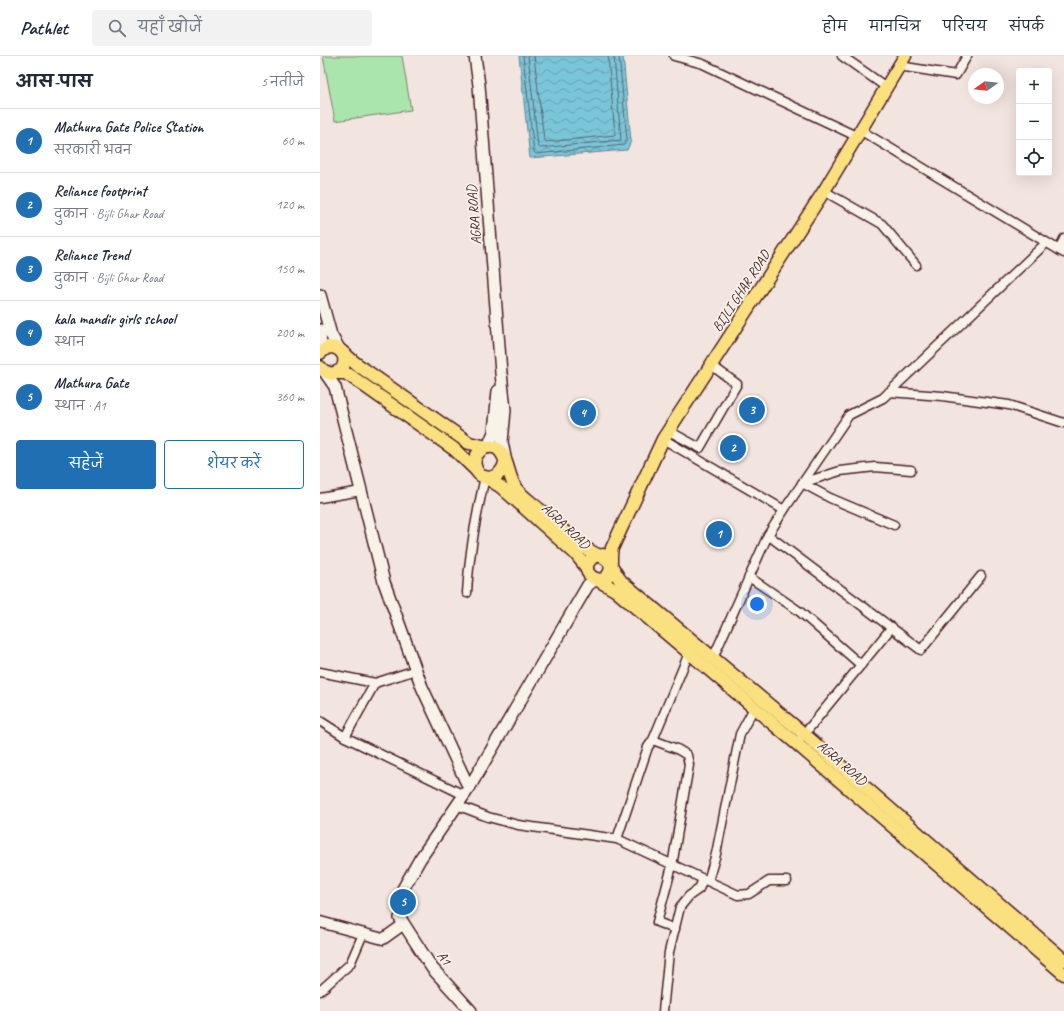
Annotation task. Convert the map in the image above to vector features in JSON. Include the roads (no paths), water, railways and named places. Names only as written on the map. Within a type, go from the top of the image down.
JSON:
[{"type":"main road","name":"AGRA ROAD","points":[[475,56],[480,86],[500,373],[505,410],[502,442],[508,474],[516,490],[585,548],[606,558],[621,581],[713,658],[800,739],[1064,974]]},
{"type":"main road","name":"BIJLI GHAR ROAD","points":[[612,548],[666,435],[824,191],[902,61]]},
{"type":"main road","points":[[320,295],[332,335],[325,349]]},
{"type":"main road","points":[[320,330],[325,349]]},
{"type":"main road","points":[[325,349],[344,357],[344,366],[337,373],[335,387],[384,582],[416,670],[467,791]]},
{"type":"main road","points":[[325,349],[355,363],[469,443],[498,449],[505,460],[503,472],[495,477],[481,474],[475,466],[476,456],[483,448],[488,447]]},
{"type":"main road","name":"AGRA ROAD","points":[[321,369],[332,374],[345,373],[352,377],[454,449],[481,474],[501,488],[576,554],[590,576],[615,590],[754,708],[800,739],[1064,960]]},
{"type":"main road","points":[[321,369],[335,387]]},
{"type":"main road","name":"AGRA ROAD","points":[[488,447],[494,432],[500,373]]},
{"type":"main road","points":[[403,889],[420,859],[467,791],[590,576],[592,558],[600,556],[612,548]]},
{"type":"main road","points":[[590,576],[608,576],[612,548]]},
{"type":"main road","name":"A1","points":[[402,921],[432,968],[471,1011]]},
{"type":"street","points":[[674,56],[702,64],[858,133],[1061,251],[1064,239]]},
{"type":"street","points":[[842,56],[886,87]]},
{"type":"street","points":[[902,61],[956,75],[967,56]]},
{"type":"street","points":[[824,191],[882,224],[916,265]]},
{"type":"street","points":[[713,658],[768,535],[849,415],[883,398],[1046,243]]},
{"type":"street","points":[[666,435],[700,448],[737,384],[711,365]]},
{"type":"street","points":[[889,392],[942,396],[1009,405],[1064,423]]},
{"type":"street","points":[[666,435],[784,510]]},
{"type":"street","points":[[802,483],[840,471],[875,467],[911,470]]},
{"type":"street","points":[[467,593],[469,565],[481,474]]},
{"type":"street","points":[[802,483],[830,498],[894,525]]},
{"type":"street","points":[[320,498],[361,491]]},
{"type":"street","points":[[768,535],[921,650],[981,576]]},
{"type":"street","points":[[749,577],[799,611],[861,665]]},
{"type":"street","points":[[800,739],[892,627]]},
{"type":"street","points":[[617,839],[648,746],[653,740],[689,653]]},
{"type":"street","points":[[320,672],[375,683],[416,670]]},
{"type":"street","points":[[345,737],[375,683]]},
{"type":"street","points":[[663,1011],[669,952],[680,907],[689,896],[699,889],[706,880],[716,854],[740,734],[754,708]]},
{"type":"street","points":[[320,721],[345,737],[467,791]]},
{"type":"street","points":[[653,740],[677,749],[687,755],[689,765],[672,866],[657,922],[675,929]]},
{"type":"street","points":[[457,805],[488,817],[518,825],[617,839],[672,866],[738,895],[749,894],[769,881],[787,881]]},
{"type":"street","points":[[320,922],[383,939],[402,921]]},
{"type":"street","points":[[320,991],[350,964],[363,934]]},
{"type":"water","points":[[519,56],[623,56],[631,141],[627,150],[530,158]]},
{"type":"tunnel","points":[[400,918],[403,889]]},
{"type":"place","name":"Reliance Trend","points":[[752,410]]},
{"type":"place","name":"kala mandir girls school","points":[[583,413]]},
{"type":"place","name":"Reliance footprint","points":[[733,448]]},
{"type":"place","name":"Mathura Gate Police Station","points":[[719,534]]},
{"type":"place","name":"Mathura Gate","points":[[403,902]]}]
